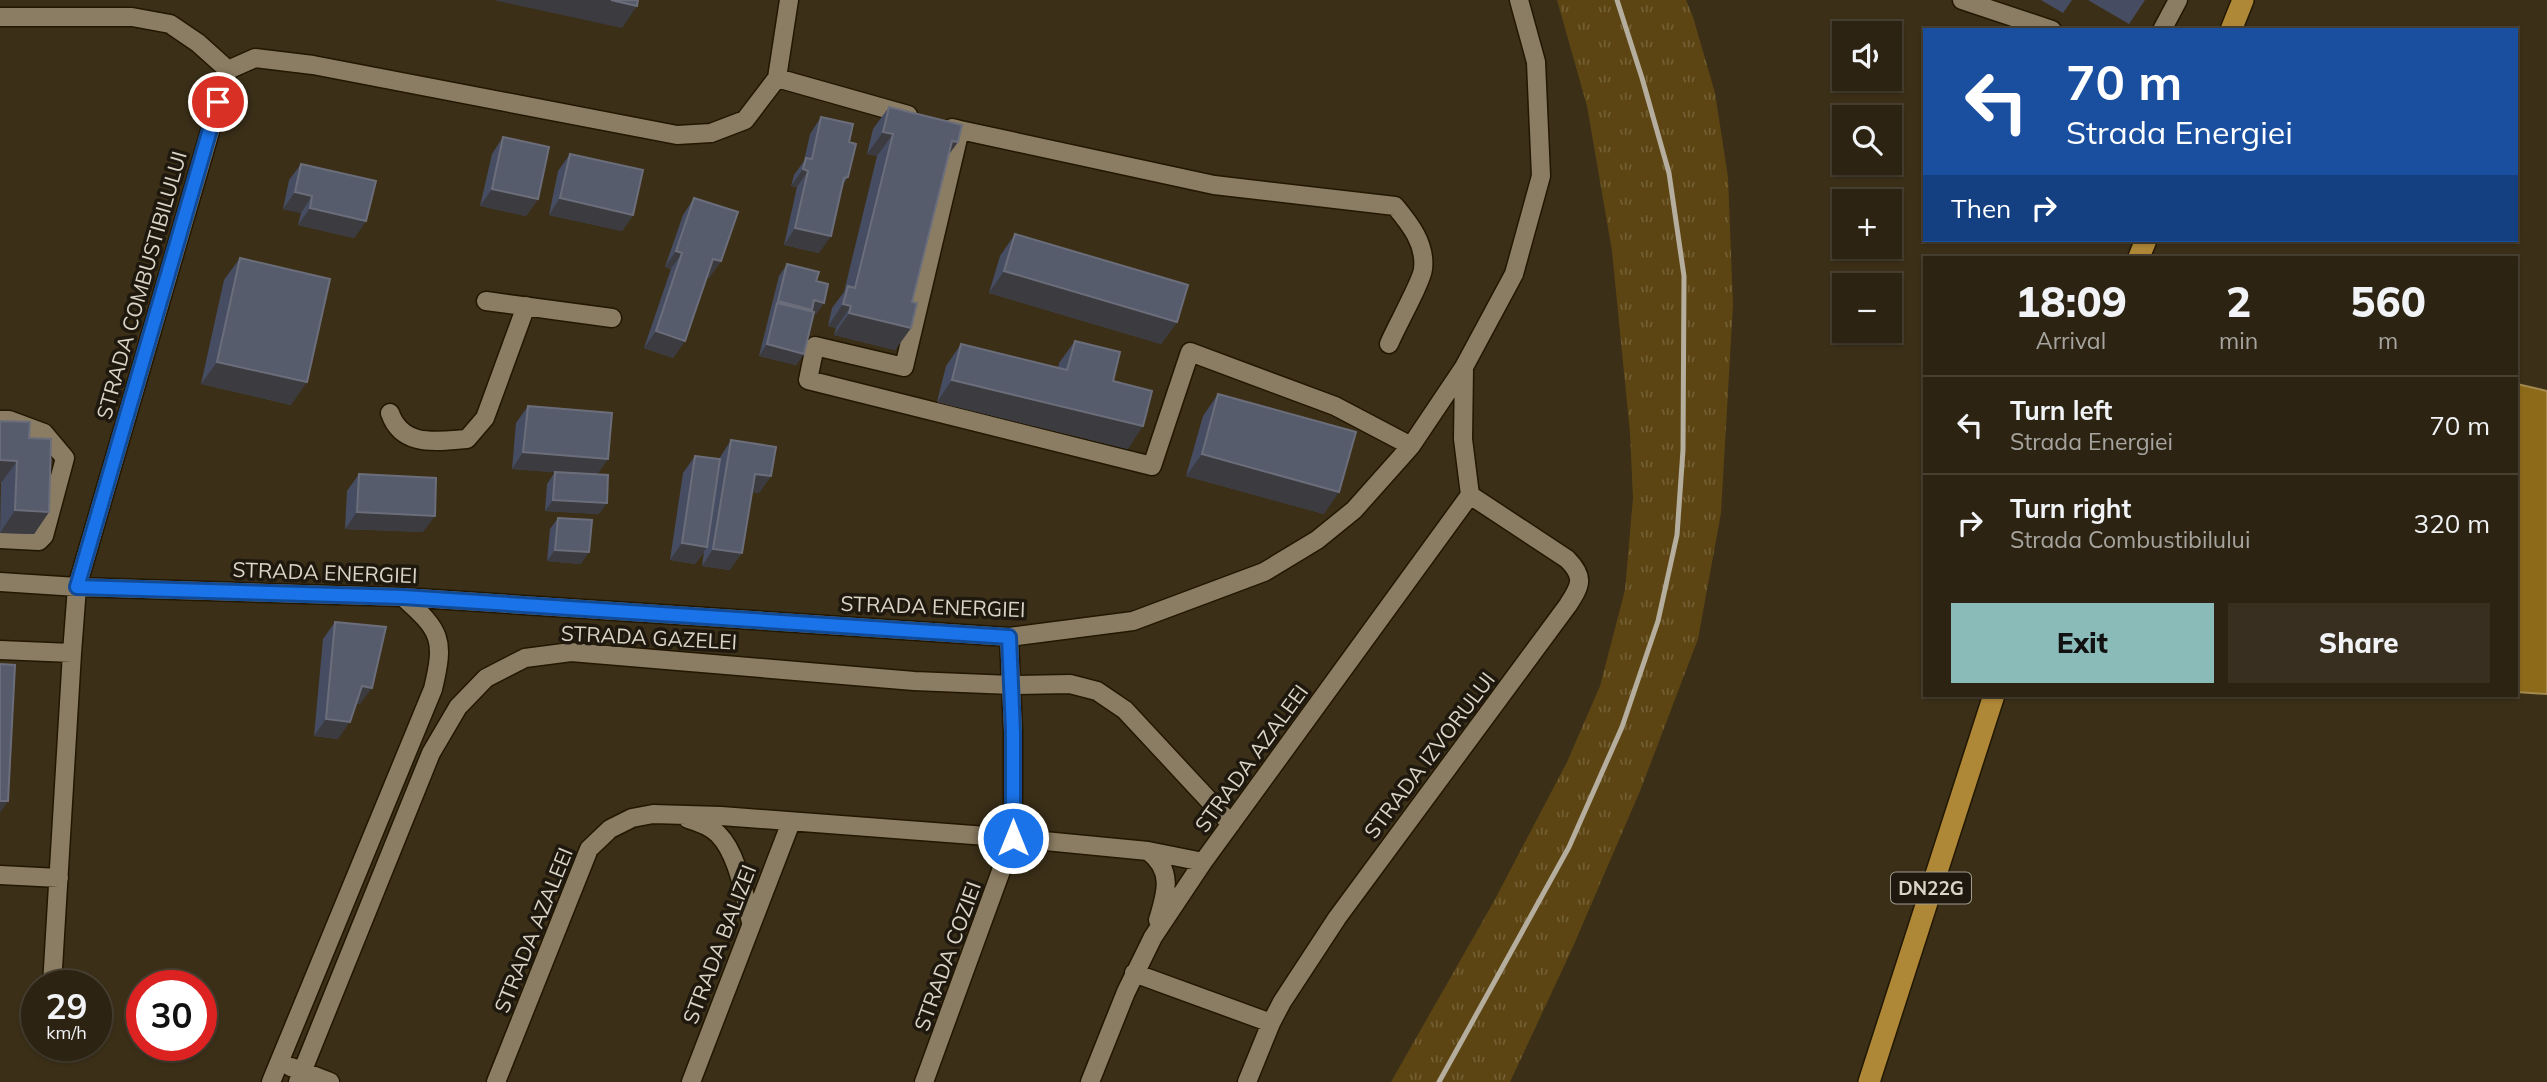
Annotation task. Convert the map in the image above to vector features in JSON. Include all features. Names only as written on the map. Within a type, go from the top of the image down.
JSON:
[{"type":"highway","points":[[2232,28],[2243,0]]},
{"type":"highway","name":"DN22G","points":[[1868,1082],[1993,697]]},
{"type":"street","points":[[0,17],[132,17],[170,24],[198,43],[229,70],[255,58],[313,65],[677,135],[711,133],[745,120],[777,78],[789,0]]},
{"type":"street","name":"STRADA ENERGIEI","points":[[0,582],[77,587],[403,597],[1009,637],[1133,621],[1264,572],[1317,540],[1354,510],[1411,446],[1464,367],[1514,274],[1541,176],[1536,62],[1518,0]]},
{"type":"street","points":[[1962,0],[2046,28]]},
{"type":"street","points":[[2163,28],[2178,0]]},
{"type":"street","name":"STRADA COMBUSTIBILULUI","points":[[53,970],[77,587],[229,70]]},
{"type":"street","points":[[777,78],[960,130],[1213,185],[1395,206],[1410,223],[1418,238],[1423,270],[1388,344]]},
{"type":"street","points":[[960,130],[904,367],[815,346],[808,380],[1152,466],[1190,352],[1335,406],[1411,446]]},
{"type":"street","points":[[486,301],[612,318]]},
{"type":"street","points":[[390,413],[395,427],[408,437],[435,441],[467,439],[485,418],[526,306]]},
{"type":"street","points":[[1464,367],[1463,439],[1470,495]]},
{"type":"street","points":[[0,420],[9,420],[44,433],[65,458],[44,536],[39,541],[0,539]]},
{"type":"street","name":"STRADA AZALEEI","points":[[496,1082],[589,849],[610,829],[632,818],[653,814],[721,816],[1013,838],[1148,851],[1203,862],[1470,495]]},
{"type":"street","name":"STRADA IZVORULUI","points":[[1247,1082],[1271,1023],[1337,918],[1568,605],[1580,582],[1578,570],[1567,559],[1470,495]]},
{"type":"street","points":[[271,1082],[433,690],[440,662],[439,640],[429,620],[403,597]]},
{"type":"street","name":"STRADA COZIEI","points":[[924,1082],[1013,838],[1009,637]]},
{"type":"street","points":[[0,650],[72,653]]},
{"type":"street","name":"STRADA GAZELEI","points":[[300,1077],[430,753],[458,707],[486,678],[525,658],[571,652],[914,681],[1011,685],[1070,684],[1097,691],[1125,710],[1231,824]]},
{"type":"street","name":"STRADA AZALEEI","points":[[679,816],[702,824],[718,834],[736,863],[751,922]]},
{"type":"street","name":"STRADA BALIZEI","points":[[691,1082],[791,822]]},
{"type":"street","points":[[1148,851],[1163,865],[1166,874],[1164,901],[1153,937]]},
{"type":"street","points":[[1090,1082],[1135,973],[1153,937],[1203,862]]},
{"type":"street","points":[[0,875],[59,878]]},
{"type":"street","points":[[1135,973],[1271,1023]]},
{"type":"street","points":[[279,1062],[300,1077],[330,1082]]},
{"type":"green space","points":[[1557,0],[1686,0],[1693,17],[1715,93],[1728,177],[1733,305],[1721,513],[1698,639],[1640,791],[1572,949],[1510,1082],[1391,1082],[1493,903],[1567,762],[1600,686],[1625,590],[1633,498],[1630,433],[1612,251],[1587,106]]},
{"type":"shaded area","points":[[2518,384],[2547,391],[2547,694],[2518,692]]},
{"type":"building","points":[[611,0],[638,0],[637,6]]},
{"type":"building","points":[[889,107],[962,125],[958,142],[952,141],[912,302],[917,303],[911,328],[849,313],[851,306],[843,304],[848,286],[855,288],[893,134],[883,132]]},
{"type":"building","points":[[821,117],[853,124],[849,142],[856,144],[848,177],[844,178],[831,236],[795,228],[808,171],[803,169],[806,158],[812,159]]},
{"type":"building","points":[[503,137],[549,147],[538,199],[492,189]]},
{"type":"building","points":[[570,154],[643,170],[633,215],[560,198]]},
{"type":"building","points":[[301,164],[376,181],[366,221],[310,208],[312,196],[295,192]]},
{"type":"building","points":[[694,198],[738,212],[721,261],[713,259],[685,341],[656,331],[682,253],[676,251]]},
{"type":"building","points":[[1015,234],[1188,285],[1177,322],[1004,271]]},
{"type":"building","points":[[240,258],[330,279],[307,382],[217,362]]},
{"type":"building","points":[[787,264],[819,272],[816,281],[828,284],[824,303],[814,300],[812,310],[778,301]]},
{"type":"building","points":[[777,303],[814,312],[804,354],[767,344]]},
{"type":"building","points":[[1075,341],[1120,352],[1113,381],[1152,391],[1143,426],[952,380],[961,344],[1067,370]]},
{"type":"building","points":[[1218,394],[1356,432],[1339,492],[1202,454]]},
{"type":"building","points":[[528,406],[612,413],[608,459],[523,452]]},
{"type":"building","points":[[0,421],[30,422],[29,438],[51,439],[49,512],[15,510],[17,461],[0,460]]},
{"type":"building","points":[[731,440],[776,447],[771,476],[755,474],[742,553],[713,549]]},
{"type":"building","points":[[695,456],[720,459],[707,547],[682,543]]},
{"type":"building","points":[[555,472],[608,475],[607,503],[553,500]]},
{"type":"building","points":[[359,474],[436,478],[435,516],[357,512]]},
{"type":"building","points":[[558,518],[592,520],[589,552],[555,550]]},
{"type":"building","points":[[335,622],[386,627],[372,688],[362,686],[350,722],[326,719]]},
{"type":"building","points":[[0,664],[15,665],[8,801],[0,801]]},
{"type":"railway","points":[[1439,1082],[1569,847],[1622,727],[1658,621],[1677,535],[1683,450],[1684,276],[1669,173],[1617,0]]},
{"type":"route","points":[[218,102],[77,587],[403,597],[1009,637],[1013,732],[1013,838]]}]
